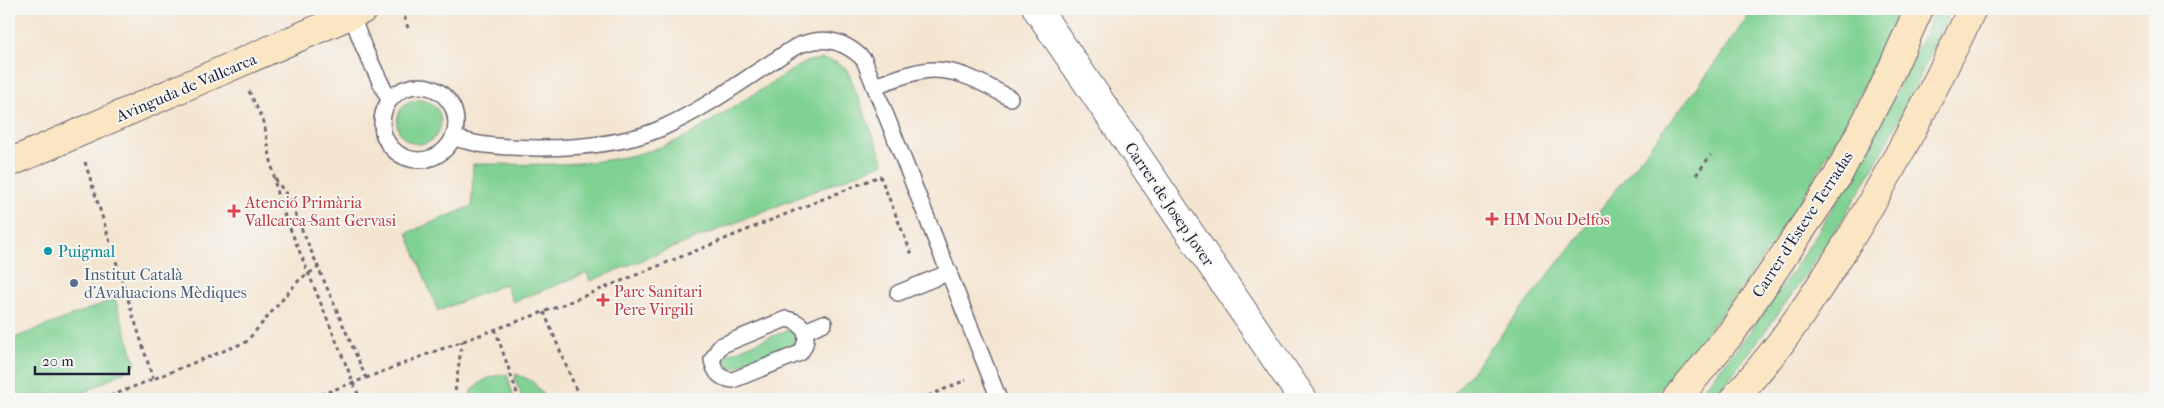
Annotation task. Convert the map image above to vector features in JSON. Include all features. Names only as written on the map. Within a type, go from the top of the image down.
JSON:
[{"type":"street","name":"Carrer de Josep Jover","points":[[1037,9],[1303,399]]},
{"type":"street","name":"Carrer d'Esteve Terradas","points":[[1677,399],[1732,332],[1837,177],[1882,91],[1919,9]]},
{"type":"street","points":[[1734,399],[1784,338],[1855,232],[1938,83],[1972,9]]},
{"type":"street","name":"Avinguda de Vallcarca","points":[[9,163],[237,65],[355,11]]},
{"type":"lane","points":[[355,11],[364,48],[389,100]]},
{"type":"lane","points":[[453,138],[485,145],[544,147],[602,145],[634,138],[661,128],[687,115],[807,41],[820,39],[839,42],[856,51],[864,60],[999,399]]},
{"type":"lane","points":[[874,86],[933,70],[955,73],[977,80],[1010,98]]},
{"type":"lane","points":[[420,85],[442,93],[450,102],[455,114],[456,126],[453,138],[446,148],[436,156],[424,160],[400,155],[391,147],[385,136],[382,124],[384,111],[389,100],[397,92],[408,87],[420,85]]},
{"type":"lane","points":[[898,293],[950,272]]},
{"type":"lane","points":[[786,319],[801,324],[805,331],[807,339],[805,346],[800,353],[793,356],[733,380],[725,379],[718,375],[714,368],[712,360],[720,346],[761,328],[786,319]]},
{"type":"lane","points":[[805,331],[824,323]]},
{"type":"path","points":[[402,9],[408,28]]},
{"type":"path","points":[[237,65],[264,123],[278,199],[360,399]]},
{"type":"path","points":[[1696,175],[1711,155]]},
{"type":"path","points":[[84,156],[153,379]]},
{"type":"path","points":[[308,399],[544,312],[880,176],[912,255]]},
{"type":"path","points":[[274,177],[287,195],[366,378]]},
{"type":"path","points":[[103,399],[246,342],[300,279],[309,272],[319,268]]},
{"type":"path","points":[[544,312],[580,399]]},
{"type":"path","points":[[495,329],[519,399]]},
{"type":"path","points":[[454,399],[462,341]]},
{"type":"path","points":[[921,399],[966,381],[962,372]]},
{"type":"green space","points":[[1753,9],[1900,9],[1866,82],[1828,154],[1764,256],[1719,317],[1652,399],[1450,399],[1703,80]]},
{"type":"green space","points":[[1936,9],[1951,9],[1888,141],[1841,222],[1779,312],[1713,399],[1695,399],[1776,296],[1827,217],[1874,136]]},
{"type":"green space","points":[[822,59],[836,62],[847,69],[884,163],[590,281],[587,273],[513,302],[505,284],[438,311],[407,233],[472,206],[473,164],[584,163],[637,154],[689,135],[797,67],[809,61]]},
{"type":"green space","points":[[415,100],[423,100],[435,106],[441,122],[435,138],[423,144],[415,144],[403,138],[397,126],[397,118],[403,106]]},
{"type":"green space","points":[[115,299],[136,365],[72,399],[9,399],[9,382],[12,380],[9,366],[9,340]]},
{"type":"green space","points":[[788,330],[796,338],[790,346],[731,369],[724,363],[726,355]]},
{"type":"green space","points":[[507,374],[514,399],[468,399],[470,393],[478,384],[489,378]]},
{"type":"green space","points":[[516,374],[532,381],[547,399],[523,399],[515,379]]},
{"type":"place","name":"Atenció Primària Vallcarca-Sant Gervasi","points":[[234,211]]},
{"type":"place","name":"HM Nou Delfos","points":[[1492,219]]},
{"type":"place","name":"Puigmal","points":[[48,251]]},
{"type":"place","name":"Institut Català d'Avaluacions Mèdiques","points":[[74,283]]},
{"type":"place","name":"Parc Sanitari Pere Virgili","points":[[603,300]]}]
